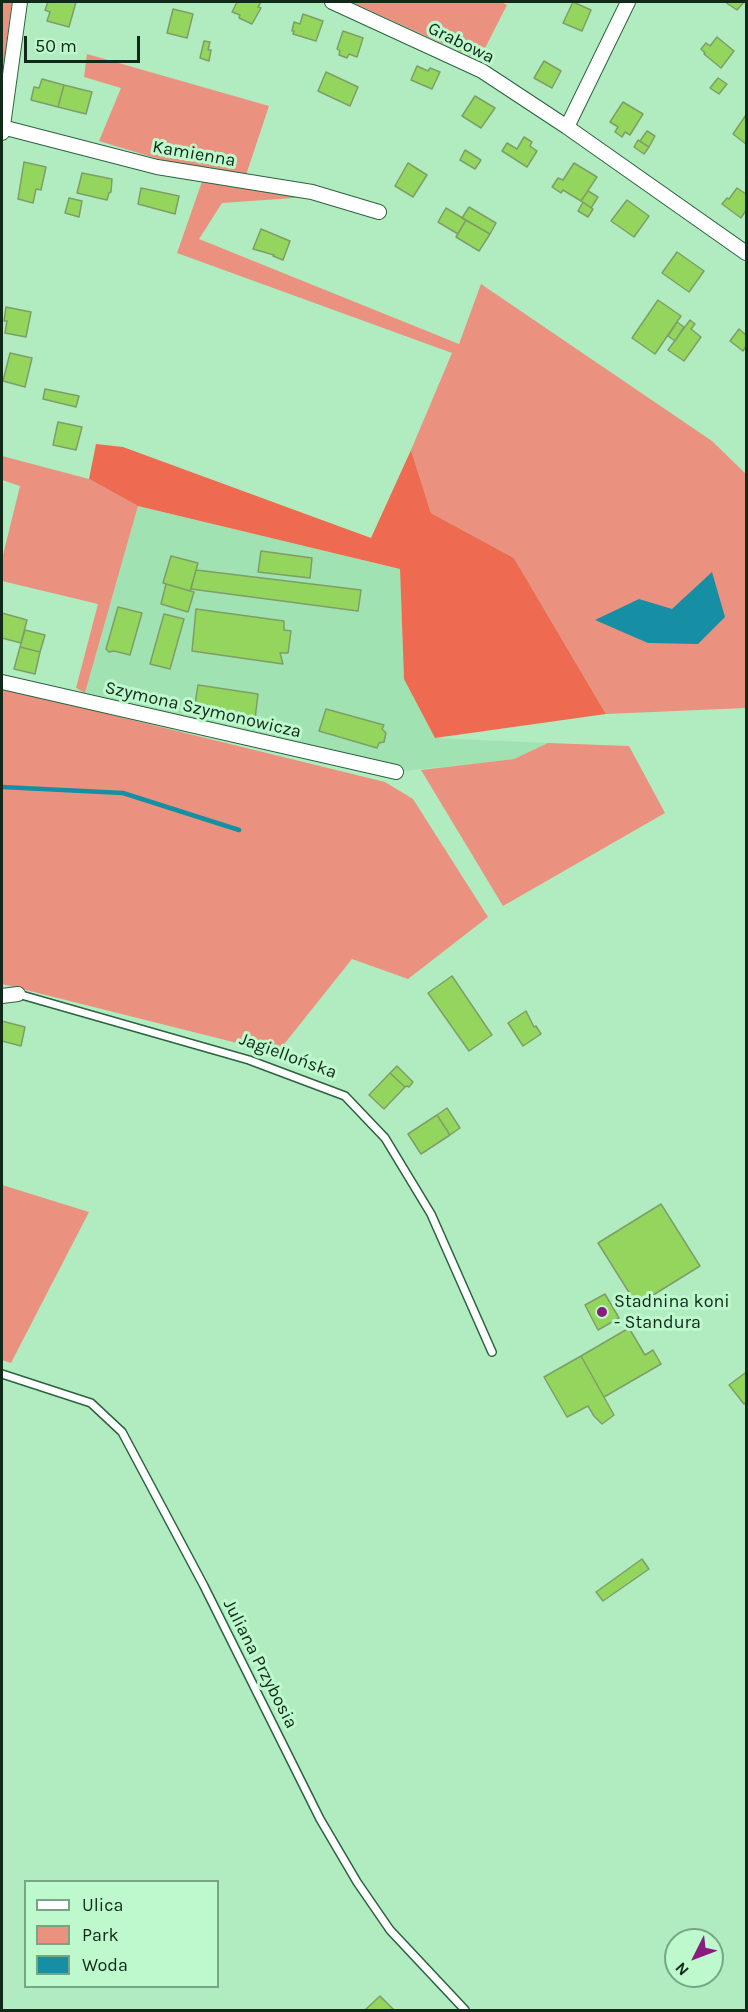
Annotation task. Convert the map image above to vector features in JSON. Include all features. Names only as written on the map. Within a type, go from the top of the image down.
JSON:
[{"type":"street","points":[[2,133],[20,2]]},
{"type":"street","name":"Grabowa","points":[[332,2],[482,71],[567,127],[747,253]]},
{"type":"street","points":[[567,127],[628,2]]},
{"type":"street","name":"Kamienna","points":[[2,127],[157,167],[312,192],[379,212]]},
{"type":"street","name":"Szymona Szymonowicza","points":[[2,682],[396,772]]},
{"type":"street","name":"Jagiellońska","points":[[2,996],[18,994]]},
{"type":"lane","name":"Jagiellońska","points":[[18,994],[249,1060],[345,1096],[386,1138],[431,1214],[492,1352]]},
{"type":"lane","name":"Juliana Przybosia","points":[[2,1374],[91,1403],[122,1432],[209,1597],[320,1819],[390,1930],[465,2010]]},
{"type":"shaded area","points":[[96,444],[123,447],[371,538],[411,450],[431,513],[514,558],[606,714],[435,738],[404,679],[400,569],[138,506],[89,479]]},
{"type":"shaded area","points":[[138,506],[400,569],[404,678],[435,738],[548,743],[514,759],[396,772],[83,701]]},
{"type":"green space","points":[[2,2],[12,2],[2,76]]},
{"type":"green space","points":[[351,2],[501,2],[507,5],[479,60]]},
{"type":"green space","points":[[87,54],[269,106],[246,175],[308,197],[222,203],[199,239],[459,344],[481,284],[712,441],[746,474],[746,708],[606,714],[514,558],[431,513],[411,450],[452,353],[177,253],[205,173],[99,141],[121,88],[84,77]]},
{"type":"green space","points":[[2,456],[89,479],[138,506],[85,693],[76,688],[98,604],[2,581],[2,559],[20,486],[2,480]]},
{"type":"green space","points":[[2,688],[385,782],[413,799],[488,917],[408,979],[352,959],[277,1053],[2,984]]},
{"type":"green space","points":[[548,743],[629,746],[665,813],[503,906],[421,770],[514,759]]},
{"type":"green space","points":[[2,1185],[89,1212],[11,1363],[2,1360]]},
{"type":"water","points":[[712,572],[725,617],[698,644],[648,643],[595,620],[639,599],[672,609]]},
{"type":"building","points":[[48,2],[76,2],[69,27],[47,21],[50,12],[45,10]]},
{"type":"building","points":[[237,2],[261,2],[258,7],[261,8],[252,24],[232,12]]},
{"type":"building","points":[[573,2],[591,10],[582,31],[563,23]]},
{"type":"building","points":[[725,2],[744,2],[737,10]]},
{"type":"building","points":[[173,9],[193,14],[187,38],[167,33]]},
{"type":"building","points":[[303,14],[323,21],[316,41],[293,34],[294,22],[300,24]]},
{"type":"building","points":[[343,31],[363,38],[357,57],[349,54],[347,58],[339,55],[340,51],[337,49]]},
{"type":"building","points":[[717,37],[734,51],[721,68],[701,49],[706,43],[710,46]]},
{"type":"building","points":[[204,41],[210,42],[209,61],[200,58]]},
{"type":"building","points":[[544,61],[561,71],[552,88],[534,78]]},
{"type":"building","points":[[417,66],[428,71],[430,68],[440,72],[432,89],[411,80]]},
{"type":"building","points":[[326,72],[358,87],[350,106],[318,91]]},
{"type":"building","points":[[718,78],[727,84],[719,94],[710,88]]},
{"type":"building","points":[[42,79],[64,85],[58,107],[31,100],[34,87],[39,88]]},
{"type":"building","points":[[64,85],[92,92],[86,114],[58,107]]},
{"type":"building","points":[[475,96],[495,108],[481,128],[462,116]]},
{"type":"building","points":[[623,102],[643,114],[630,135],[625,132],[622,137],[615,132],[618,127],[610,122]]},
{"type":"building","points":[[746,115],[746,144],[733,134]]},
{"type":"building","points":[[647,131],[655,136],[649,147],[640,141]]},
{"type":"building","points":[[524,137],[532,142],[530,146],[537,151],[527,167],[502,151],[507,143],[517,149]]},
{"type":"building","points":[[638,140],[649,147],[644,154],[634,147]]},
{"type":"building","points":[[465,150],[481,160],[475,169],[460,160]]},
{"type":"building","points":[[24,162],[46,167],[41,190],[36,189],[33,203],[18,199]]},
{"type":"building","points":[[408,163],[427,175],[413,197],[395,186]]},
{"type":"building","points":[[574,163],[597,177],[581,201],[563,190],[561,193],[552,187],[558,178],[563,180]]},
{"type":"building","points":[[82,173],[112,179],[111,192],[107,200],[77,193]]},
{"type":"building","points":[[141,188],[179,196],[175,214],[138,204]]},
{"type":"building","points":[[737,188],[746,194],[746,210],[741,218],[722,204]]},
{"type":"building","points":[[588,191],[598,197],[591,208],[581,201]]},
{"type":"building","points":[[69,198],[82,201],[79,217],[65,213]]},
{"type":"building","points":[[627,200],[649,216],[634,237],[611,221]]},
{"type":"building","points":[[583,202],[593,209],[588,217],[578,211]]},
{"type":"building","points":[[469,207],[496,223],[490,234],[462,218]]},
{"type":"building","points":[[446,208],[466,220],[458,234],[438,222]]},
{"type":"building","points":[[466,220],[490,234],[479,251],[456,237]]},
{"type":"building","points":[[261,229],[290,241],[283,260],[253,249]]},
{"type":"building","points":[[677,252],[704,271],[689,292],[662,273]]},
{"type":"building","points":[[658,300],[681,316],[655,354],[632,338]]},
{"type":"building","points":[[6,307],[31,312],[26,337],[5,333]]},
{"type":"building","points":[[690,320],[695,324],[691,329],[701,337],[684,361],[668,350]]},
{"type":"building","points":[[677,322],[684,327],[675,341],[668,336]]},
{"type":"building","points":[[739,329],[746,335],[746,346],[743,351],[730,341]]},
{"type":"building","points":[[10,353],[32,358],[25,387],[3,381]]},
{"type":"building","points":[[45,389],[79,396],[76,407],[43,399]]},
{"type":"building","points":[[58,422],[82,427],[76,450],[53,445]]},
{"type":"building","points":[[261,551],[312,558],[310,578],[258,572]]},
{"type":"building","points":[[171,556],[198,563],[190,591],[163,583]]},
{"type":"building","points":[[196,570],[361,590],[358,611],[191,589]]},
{"type":"building","points":[[166,584],[194,592],[188,612],[161,604]]},
{"type":"building","points":[[118,607],[142,613],[130,655],[109,652],[106,649]]},
{"type":"building","points":[[196,609],[284,621],[284,630],[291,631],[288,653],[280,653],[283,664],[192,651]]},
{"type":"building","points":[[2,613],[27,620],[21,643],[2,638]]},
{"type":"building","points":[[164,614],[184,619],[170,669],[150,664]]},
{"type":"building","points":[[25,630],[45,635],[40,652],[20,647]]},
{"type":"building","points":[[20,647],[40,652],[35,674],[14,669]]},
{"type":"building","points":[[198,685],[258,694],[255,719],[194,710]]},
{"type":"building","points":[[326,709],[384,725],[382,729],[386,733],[384,742],[379,743],[377,748],[319,731]]},
{"type":"building","points":[[452,976],[492,1035],[469,1051],[428,993]]},
{"type":"building","points":[[526,1011],[534,1027],[536,1026],[541,1034],[523,1046],[508,1023]]},
{"type":"building","points":[[2,1021],[25,1027],[21,1046],[2,1041]]},
{"type":"building","points":[[397,1066],[413,1082],[409,1087],[405,1087],[390,1073]]},
{"type":"building","points":[[390,1073],[405,1087],[384,1109],[369,1095]]},
{"type":"building","points":[[447,1108],[460,1128],[450,1135],[437,1115]]},
{"type":"building","points":[[437,1115],[450,1135],[421,1154],[408,1134]]},
{"type":"building","points":[[661,1204],[700,1266],[637,1305],[598,1243]]},
{"type":"building","name":"Stadnina koni - Standura","points":[[605,1294],[619,1318],[598,1330],[585,1305]]},
{"type":"building","points":[[629,1328],[645,1355],[653,1350],[661,1364],[604,1397],[581,1356]]},
{"type":"building","points":[[581,1356],[614,1415],[602,1424],[588,1406],[567,1417],[544,1377]]},
{"type":"building","points":[[745,1373],[746,1402],[744,1404],[729,1385]]},
{"type":"building","points":[[642,1559],[649,1569],[603,1601],[596,1592]]},
{"type":"building","points":[[380,1996],[394,2010],[365,2010]]},
{"type":"waterway","points":[[2,787],[123,793],[239,830]]},
{"type":"place","name":"Stadnina koni - Standura","points":[[602,1312]]}]
